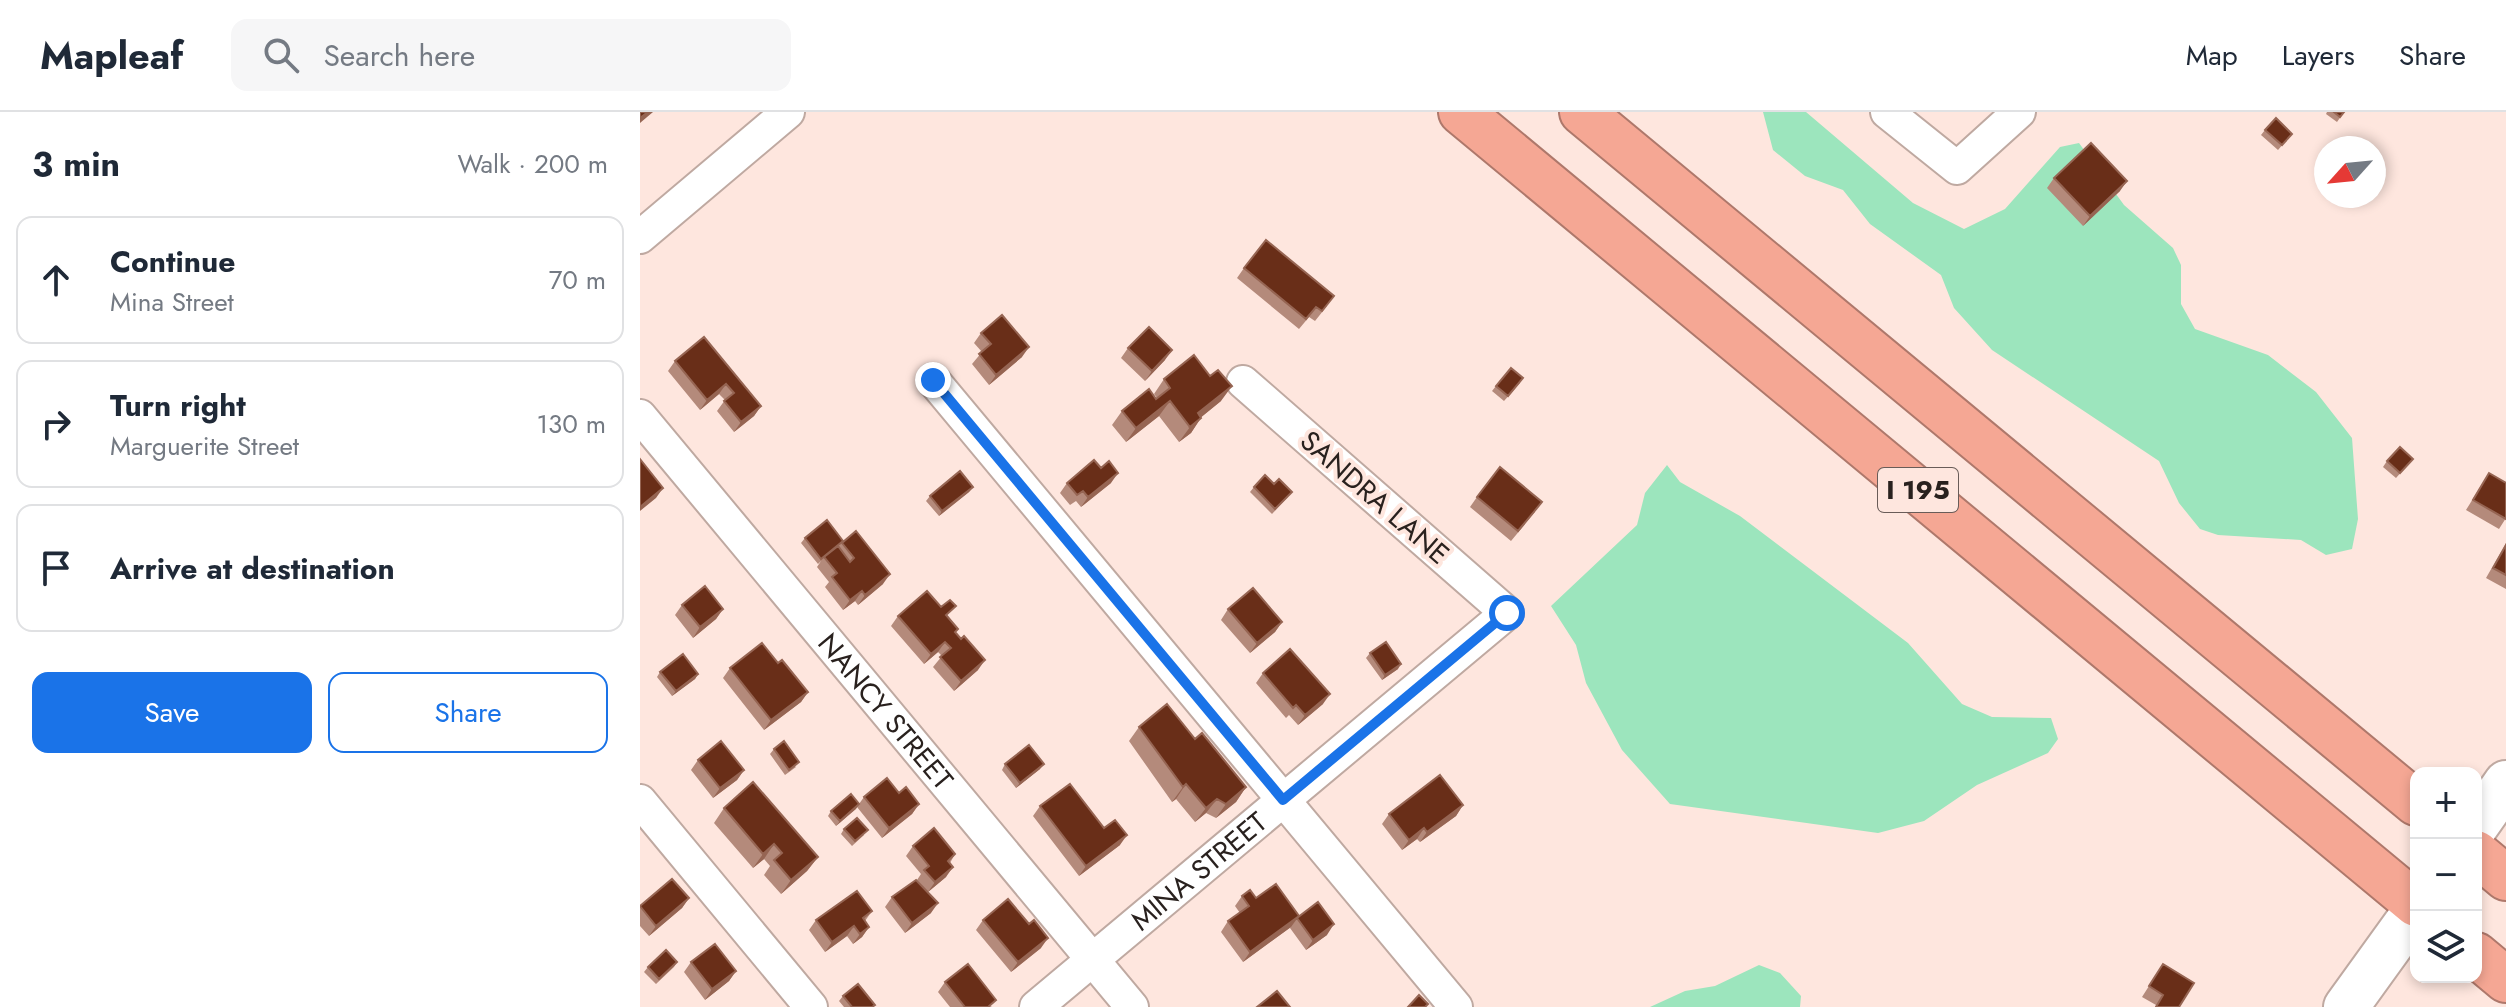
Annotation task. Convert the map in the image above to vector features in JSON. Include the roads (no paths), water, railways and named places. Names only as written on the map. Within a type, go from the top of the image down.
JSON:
[{"type":"highway","name":"I 195","points":[[1461,112],[2410,899]]},
{"type":"highway","name":"I 195","points":[[1582,112],[2410,798]]},
{"type":"highway","points":[[2482,960],[2506,980]]},
{"type":"main road","points":[[2482,817],[2506,783]]},
{"type":"main road","points":[[2346,1007],[2415,911]]},
{"type":"street","points":[[640,237],[788,112]]},
{"type":"street","points":[[1887,112],[1957,168],[2019,112]]},
{"type":"street","points":[[933,380],[1456,1007]]},
{"type":"street","name":"SANDRA LANE","points":[[1243,382],[1507,613]]},
{"type":"street","name":"NANCY STREET","points":[[640,416],[1132,1007]]},
{"type":"street","name":"MINA STREET","points":[[1036,1007],[1507,613]]},
{"type":"street","points":[[640,801],[811,1007]]}]
